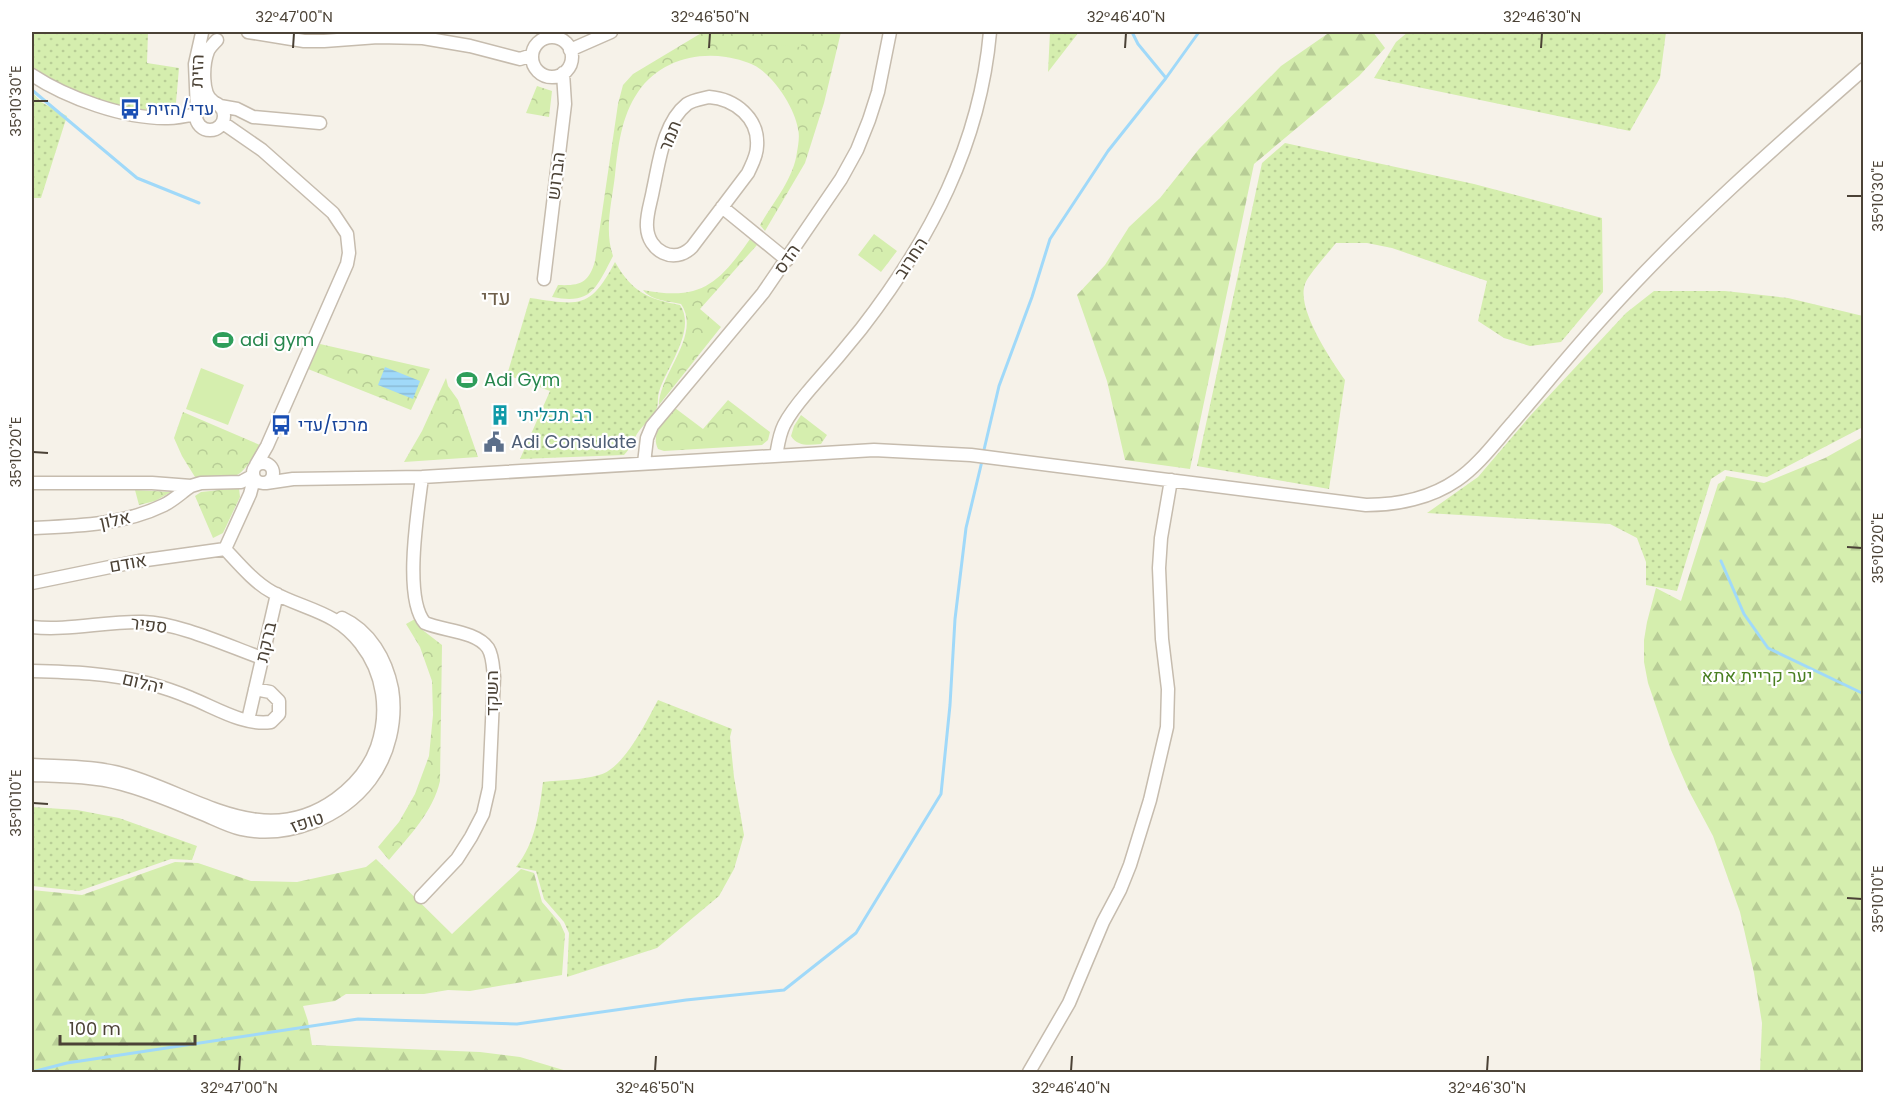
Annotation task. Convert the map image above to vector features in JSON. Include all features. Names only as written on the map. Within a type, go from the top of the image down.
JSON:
[{"type":"street","points":[[201,32],[206,38],[221,36]]},
{"type":"street","name":"הזית","points":[[196,112],[195,64],[201,32]]},
{"type":"street","points":[[248,32],[324,42],[378,37],[423,38],[470,46],[520,59],[532,55]]},
{"type":"street","points":[[570,50],[611,32]]},
{"type":"street","name":"הדס","points":[[644,463],[647,438],[652,426],[763,293],[841,179],[857,150],[878,92],[890,32]]},
{"type":"street","name":"החרוב","points":[[776,456],[779,438],[789,416],[872,315],[928,231],[969,136],[980,102],[987,66],[990,32]]},
{"type":"street","points":[[551,34],[564,42],[570,50],[571,63],[563,73],[550,77],[538,71],[532,55],[538,43],[551,34]]},
{"type":"street","name":"הזית","points":[[217,104],[209,99],[206,89],[206,65],[207,54],[221,36]]},
{"type":"street","points":[[32,483],[152,483],[191,486],[201,483],[241,482],[258,477],[293,479],[422,477],[874,450],[971,455],[1366,505],[1392,505],[1438,492],[1459,479],[1483,457],[1606,314],[1663,253],[1863,69]]},
{"type":"street","name":"הברוש","points":[[544,279],[565,104],[563,73]]},
{"type":"street","points":[[32,75],[87,103],[115,111],[168,118],[196,112],[204,103],[237,109],[253,117],[320,123]]},
{"type":"street","name":"תמר","points":[[722,98],[736,105],[753,124],[757,136],[758,147],[748,173],[722,207],[687,252],[677,255],[660,252],[650,238],[647,216],[666,137],[679,113],[696,100],[722,98]]},
{"type":"street","points":[[196,112],[196,119],[200,127],[208,131],[217,129],[223,123],[224,114],[217,104]]},
{"type":"street","points":[[223,123],[262,150],[333,213],[347,234],[349,243],[350,254],[267,446],[258,477]]},
{"type":"street","points":[[722,207],[787,260]]},
{"type":"street","points":[[258,477],[272,478],[267,446]]},
{"type":"street","points":[[225,549],[263,463],[281,476],[293,479]]},
{"type":"street","name":"השקד","points":[[421,897],[457,859],[483,814],[489,788],[494,677],[493,663],[488,648],[466,634],[425,623],[416,606],[414,555],[422,477]]},
{"type":"street","points":[[1029,1072],[1069,1003],[1103,922],[1120,890],[1150,800],[1167,727],[1168,689],[1162,639],[1159,568],[1161,538],[1171,480]]},
{"type":"street","name":"אלון","points":[[32,528],[84,526],[130,517],[167,503],[191,486]]},
{"type":"street","name":"אודם","points":[[32,583],[139,561],[225,549]]},
{"type":"street","name":"טופז","points":[[32,775],[92,778],[122,784],[242,829],[275,831],[293,829],[321,820],[361,791],[380,765],[390,738],[392,698],[385,667],[368,636],[347,620],[270,591],[225,549]]},
{"type":"street","name":"ברקת","points":[[255,689],[277,594]]},
{"type":"street","name":"טופז","points":[[32,765],[93,769],[124,774],[244,820],[275,821],[317,811],[354,784],[371,760],[381,735],[383,706],[378,677],[368,653],[336,619],[321,611]]},
{"type":"street","name":"ספיר","points":[[32,627],[51,629],[123,622],[156,623],[262,658]]},
{"type":"street","name":"יהלום","points":[[32,671],[94,673],[146,683],[172,690],[231,716],[256,723],[271,722],[279,714],[279,701],[270,692],[255,689]]},
{"type":"street","points":[[248,720],[255,689]]},
{"type":"green space","points":[[32,32],[148,32],[147,63],[179,68],[175,114],[130,110],[104,104],[58,84],[32,69]]},
{"type":"green space","points":[[703,32],[841,32],[824,103],[805,163],[765,231],[760,225],[792,171],[798,144],[799,132],[796,121],[784,96],[760,69],[739,60],[701,56],[688,58],[666,67],[646,82],[638,92],[624,122],[619,143],[610,216],[609,236],[613,256],[591,292],[576,298],[552,297],[558,285],[578,284],[586,279],[593,268],[618,104],[623,85],[633,74]]},
{"type":"green space","points":[[765,32],[802,32],[801,47],[764,44]]},
{"type":"green space","points":[[1050,32],[1079,32],[1048,72]]},
{"type":"green space","points":[[1330,32],[1373,32],[1385,48],[1359,76],[1254,164],[1190,469],[1125,460],[1107,381],[1077,295],[1105,265],[1129,227],[1160,198],[1199,149],[1281,66]]},
{"type":"green space","points":[[1408,32],[1666,32],[1660,78],[1630,131],[1374,78],[1396,42]]},
{"type":"green space","points":[[537,86],[552,91],[549,117],[526,113]]},
{"type":"green space","points":[[32,92],[41,102],[67,116],[41,198],[32,198]]},
{"type":"green space","points":[[1285,143],[1474,184],[1602,218],[1603,292],[1561,342],[1530,346],[1504,338],[1478,321],[1487,281],[1392,248],[1367,243],[1336,243],[1307,280],[1304,294],[1305,307],[1316,334],[1345,380],[1329,489],[1197,466],[1262,163]]},
{"type":"green space","points":[[874,234],[897,251],[881,272],[858,255]]},
{"type":"green space","points":[[750,239],[757,245],[700,309],[721,327],[659,405],[665,380],[683,341],[686,316],[681,304],[656,298],[643,290],[679,293],[706,286],[728,268]]},
{"type":"green space","points":[[615,262],[635,287],[650,297],[680,305],[684,315],[683,337],[659,392],[656,410],[624,455],[520,459],[550,391],[507,375],[530,298],[560,302],[582,301],[598,289]]},
{"type":"green space","points":[[1654,291],[1725,291],[1788,298],[1863,316],[1863,427],[1767,477],[1725,470],[1711,479],[1677,591],[1646,585],[1646,562],[1637,538],[1610,524],[1427,513],[1478,477],[1530,416],[1626,313]]},
{"type":"green space","points":[[320,344],[430,369],[411,410],[308,369]]},
{"type":"green space","points":[[201,368],[244,385],[228,425],[186,409]]},
{"type":"green space","points":[[446,378],[448,386],[458,400],[478,457],[404,462],[422,431]]},
{"type":"green space","points":[[728,400],[770,432],[768,440],[762,445],[664,451],[658,449],[657,432],[675,408],[703,429]]},
{"type":"green space","points":[[183,412],[260,445],[241,473],[228,478],[195,477],[174,438]]},
{"type":"green space","points":[[801,415],[827,435],[821,444],[800,444],[791,436]]},
{"type":"green space","name":"יער קריית אתא","points":[[1863,437],[1863,1072],[1760,1072],[1762,1023],[1754,973],[1740,912],[1713,836],[1671,750],[1648,683],[1644,662],[1644,640],[1656,588],[1681,601],[1718,484],[1725,480],[1726,476],[1764,483],[1825,458]]},
{"type":"green space","points":[[239,488],[240,497],[223,533],[213,538],[195,496],[201,492]]},
{"type":"green space","points":[[135,490],[171,492],[155,501],[139,505]]},
{"type":"green space","points":[[415,619],[420,628],[442,645],[440,781],[426,813],[389,860],[378,847],[399,822],[415,794],[429,756],[433,715],[432,681],[420,647],[406,624]]},
{"type":"green space","points":[[658,700],[732,729],[730,737],[734,777],[744,835],[734,869],[719,896],[657,948],[567,977],[569,933],[564,922],[544,899],[536,871],[516,867],[532,837],[543,782],[585,778],[608,771],[617,764],[633,744]]},
{"type":"green space","points":[[32,807],[77,810],[119,818],[197,846],[192,860],[171,859],[79,891],[32,886]]},
{"type":"green space","points":[[376,859],[452,934],[521,869],[534,873],[542,902],[560,923],[565,934],[562,975],[470,991],[448,990],[424,994],[346,994],[335,1001],[303,1006],[312,1045],[480,1052],[520,1057],[570,1072],[32,1072],[32,890],[82,895],[175,862],[198,863],[251,881],[297,882],[366,867]]},
{"type":"water","points":[[385,367],[420,381],[413,399],[378,385]]},
{"type":"waterway","points":[[1132,32],[1138,44],[1166,78]]},
{"type":"waterway","points":[[983,454],[999,386],[1032,297],[1050,239],[1108,151],[1199,32]]},
{"type":"waterway","points":[[32,90],[137,178],[199,203]]},
{"type":"waterway","points":[[32,1072],[67,1063],[358,1019],[517,1024],[686,1000],[784,990],[856,933],[941,794],[950,705],[955,619],[966,528],[982,461]]},
{"type":"waterway","points":[[1721,561],[1744,614],[1768,648],[1864,694]]},
{"type":"place","name":"עדי/הזית","points":[[130,109]]},
{"type":"place","name":"adi gym","points":[[223,340]]},
{"type":"place","name":"Adi Gym","points":[[467,380]]},
{"type":"place","name":"רב תכליתי","points":[[500,415]]},
{"type":"place","name":"מרכז/עדי","points":[[281,425]]},
{"type":"place","name":"Adi Consulate","points":[[494,442]]},
{"type":"district","name":"עדי","points":[[496,298]]}]
